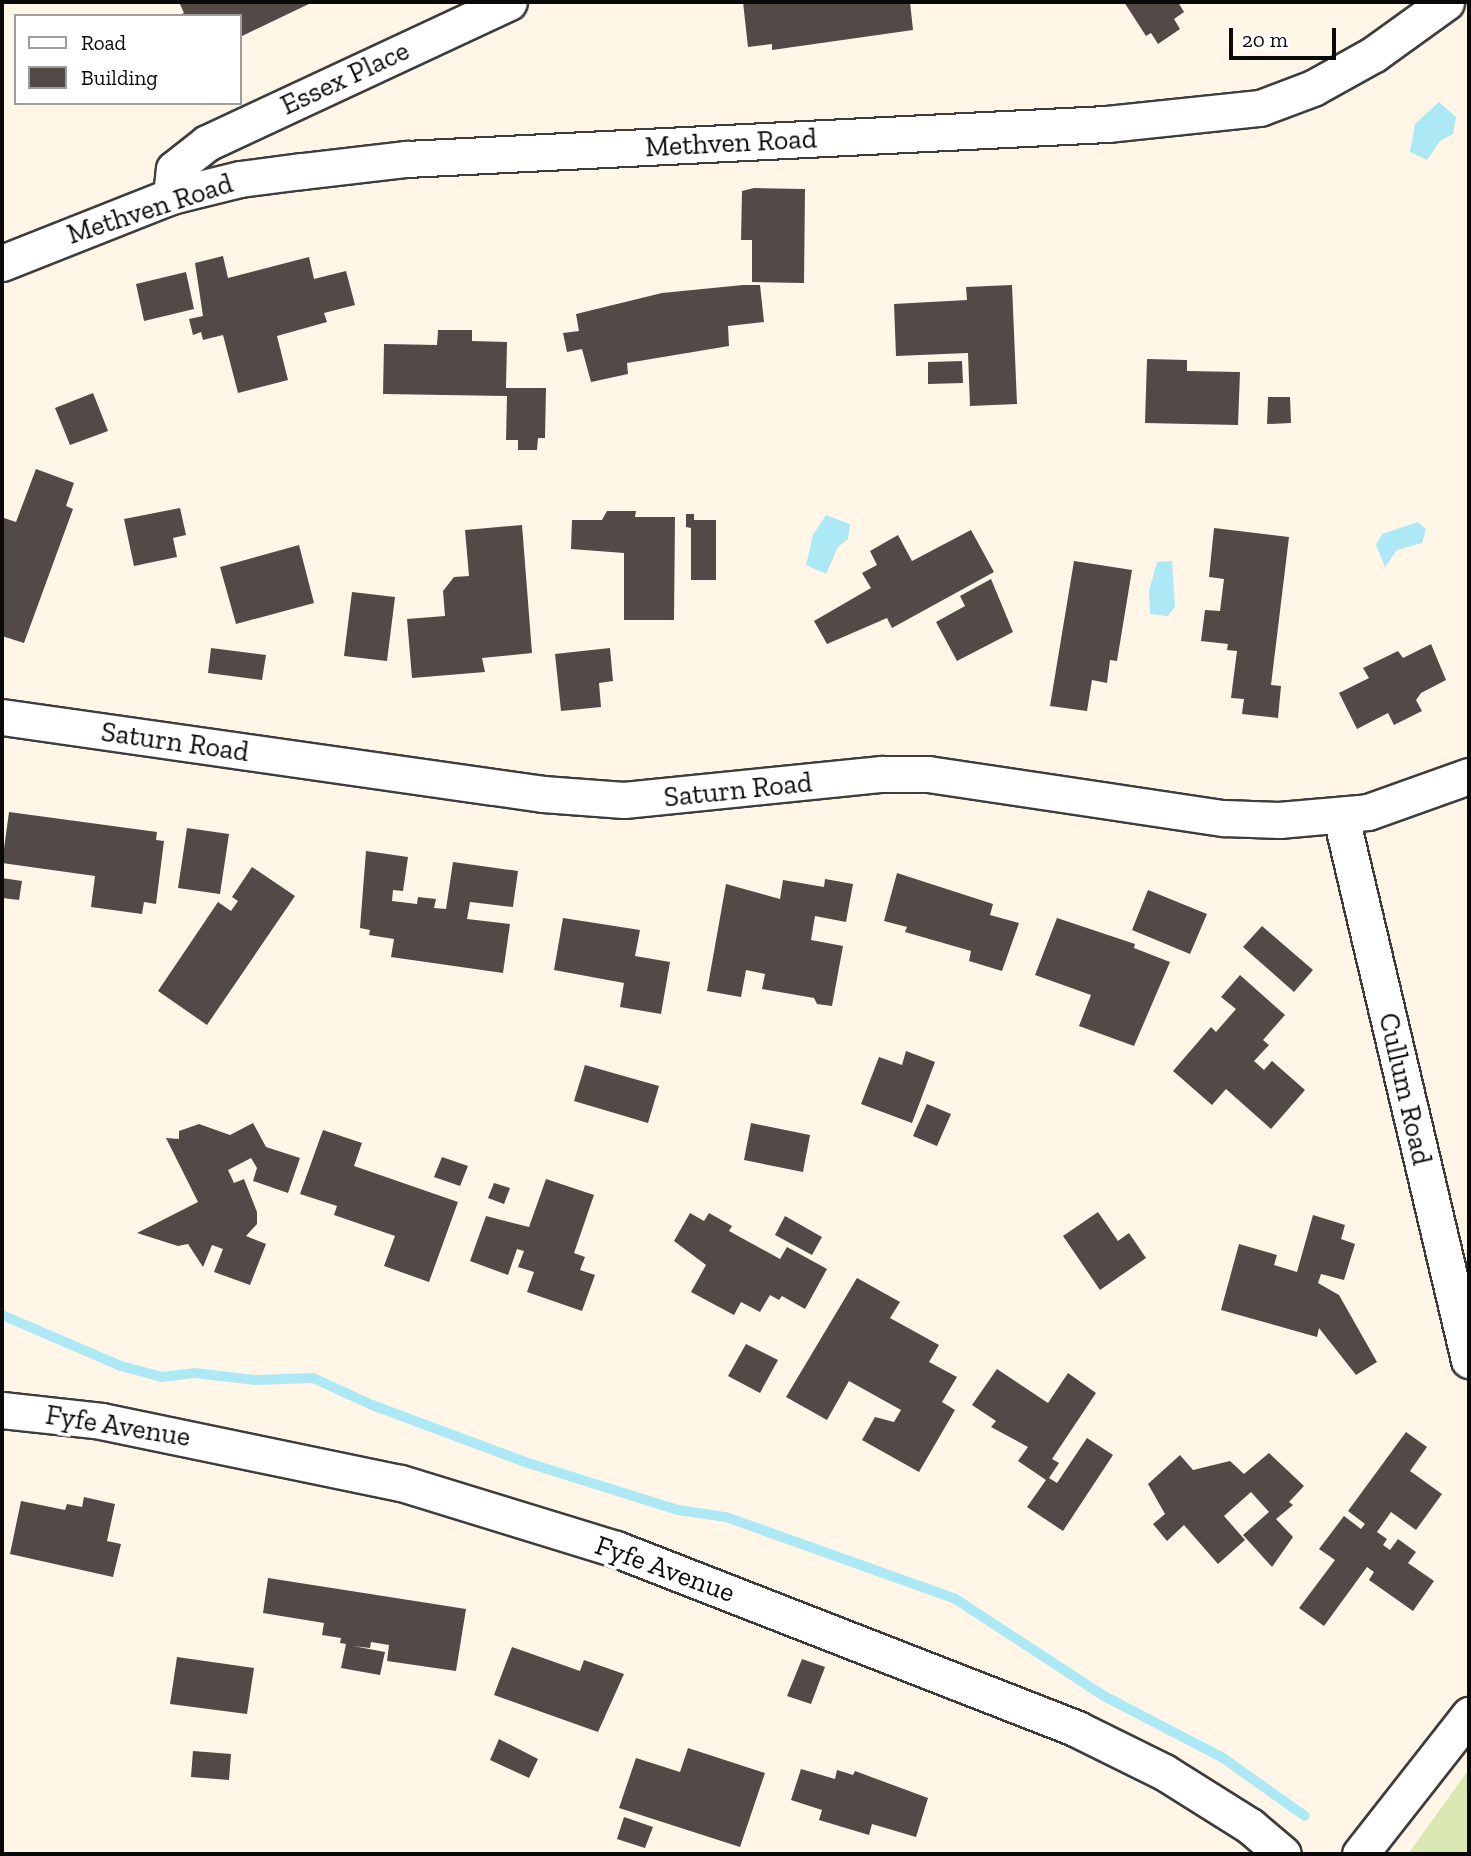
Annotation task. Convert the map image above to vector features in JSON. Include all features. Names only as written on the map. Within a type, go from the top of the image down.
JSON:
[{"type":"street","name":"Essex Place","points":[[170,196],[174,169],[207,143],[509,2]]},
{"type":"street","name":"Methven Road","points":[[2,263],[170,196],[240,179],[406,159],[1107,124],[1260,108],[1313,88],[1374,54],[1446,2]]},
{"type":"street","name":"Saturn Road","points":[[2,717],[576,798],[688,797],[882,774],[928,774],[1224,818],[1341,817],[1417,797],[1469,776]]},
{"type":"street","name":"Cullum Road","points":[[1341,817],[1469,1360]]},
{"type":"street","name":"Fyfe Avenue","points":[[2,1410],[101,1421],[387,1480],[616,1549],[1077,1729],[1164,1772],[1250,1826],[1283,1854]]},
{"type":"street","points":[[1360,1854],[1469,1715]]},
{"type":"green space","points":[[1469,1769],[1469,1854],[1408,1854]]},
{"type":"water","points":[[1439,102],[1456,117],[1453,134],[1440,141],[1427,160],[1410,152],[1415,124]]},
{"type":"water","points":[[826,515],[850,524],[848,539],[838,547],[826,574],[806,565],[813,535]]},
{"type":"water","points":[[1418,522],[1426,529],[1422,543],[1397,550],[1385,567],[1376,545],[1382,534]]},
{"type":"water","points":[[1172,561],[1175,607],[1168,616],[1150,614],[1149,591],[1157,562]]},
{"type":"building","points":[[179,2],[313,2],[242,36],[242,14],[182,14],[184,13]]},
{"type":"building","points":[[743,2],[910,2],[913,30],[772,50],[772,44],[748,47]]},
{"type":"building","points":[[1124,2],[1178,2],[1184,12],[1174,19],[1180,29],[1158,44],[1151,33],[1146,36]]},
{"type":"building","points":[[754,188],[805,189],[804,283],[752,282],[752,240],[741,240],[742,191]]},
{"type":"building","points":[[223,256],[228,278],[309,257],[314,279],[346,271],[355,305],[324,313],[327,322],[277,336],[288,380],[238,393],[223,335],[203,340],[201,332],[193,335],[189,319],[203,316],[195,263]]},
{"type":"building","points":[[186,272],[194,309],[144,321],[136,284]]},
{"type":"building","points":[[760,285],[764,322],[728,326],[729,346],[627,363],[628,374],[591,382],[582,349],[567,352],[563,333],[579,331],[576,314],[662,293]]},
{"type":"building","points":[[1012,285],[1017,404],[970,406],[968,353],[896,356],[894,304],[967,300],[966,287]]},
{"type":"building","points":[[438,330],[472,330],[472,341],[507,342],[506,388],[546,388],[545,438],[538,438],[537,450],[518,450],[518,440],[506,440],[507,396],[383,394],[384,344],[437,345]]},
{"type":"building","points":[[1147,359],[1187,360],[1187,371],[1240,372],[1238,425],[1145,423]]},
{"type":"building","points":[[962,361],[963,383],[928,384],[928,362]]},
{"type":"building","points":[[93,393],[108,431],[70,445],[55,408]]},
{"type":"building","points":[[1268,397],[1290,397],[1291,423],[1267,424]]},
{"type":"building","points":[[36,469],[74,483],[66,506],[73,509],[24,643],[2,636],[2,525],[4,518],[16,522]]},
{"type":"building","points":[[180,508],[186,535],[173,538],[177,557],[134,566],[124,519]]},
{"type":"building","points":[[607,511],[636,511],[635,517],[675,517],[674,620],[624,620],[624,553],[571,549],[572,520],[602,520]]},
{"type":"building","points":[[686,514],[694,514],[694,520],[716,520],[716,580],[691,580],[691,528],[686,527]]},
{"type":"building","points":[[522,525],[532,653],[482,658],[485,672],[412,678],[407,619],[445,616],[443,591],[454,577],[469,576],[465,530]]},
{"type":"building","points":[[1214,528],[1289,537],[1271,685],[1281,686],[1278,718],[1242,714],[1244,699],[1231,698],[1237,651],[1227,650],[1228,644],[1201,641],[1205,610],[1220,611],[1224,579],[1209,577]]},
{"type":"building","points":[[971,530],[994,572],[892,628],[887,618],[827,644],[814,621],[871,588],[862,573],[877,565],[870,551],[898,535],[912,561]]},
{"type":"building","points":[[299,545],[314,603],[236,624],[220,567]]},
{"type":"building","points":[[1074,561],[1132,570],[1117,661],[1110,660],[1107,683],[1092,680],[1087,711],[1050,706]]},
{"type":"building","points":[[991,579],[1013,632],[957,661],[936,622],[965,606],[960,596]]},
{"type":"building","points":[[352,592],[395,597],[387,661],[344,656]]},
{"type":"building","points":[[1431,644],[1446,680],[1421,693],[1416,700],[1422,711],[1394,725],[1388,713],[1357,729],[1339,693],[1369,678],[1363,668],[1398,651],[1403,658]]},
{"type":"building","points":[[211,648],[266,655],[262,680],[208,673]]},
{"type":"building","points":[[610,648],[613,681],[599,683],[601,707],[561,711],[555,654]]},
{"type":"building","points":[[9,812],[157,832],[156,840],[164,841],[156,904],[144,902],[142,914],[91,907],[95,876],[2,863]]},
{"type":"building","points":[[187,828],[229,834],[220,894],[178,888]]},
{"type":"building","points":[[366,851],[408,857],[403,891],[393,890],[392,901],[417,904],[418,897],[436,899],[434,908],[446,909],[453,862],[518,871],[513,907],[470,902],[467,919],[510,924],[503,973],[391,957],[394,939],[369,935],[370,930],[360,928]]},
{"type":"building","points":[[252,867],[295,896],[207,1025],[158,991],[218,902],[231,911],[238,901],[232,897]]},
{"type":"building","points":[[897,873],[993,904],[990,915],[1019,923],[1002,971],[969,961],[971,951],[905,932],[907,927],[884,921]]},
{"type":"building","points":[[2,878],[22,881],[19,900],[2,898]]},
{"type":"building","points":[[825,879],[853,884],[846,922],[815,916],[811,940],[843,946],[832,1006],[817,1004],[814,998],[762,989],[765,974],[746,970],[741,997],[707,991],[726,884],[780,899],[783,880],[824,887]]},
{"type":"building","points":[[1148,890],[1207,914],[1190,954],[1132,930]]},
{"type":"building","points":[[563,918],[640,930],[635,956],[670,962],[661,1014],[620,1007],[624,983],[554,970]]},
{"type":"building","points":[[1057,918],[1135,944],[1134,948],[1170,962],[1134,1046],[1079,1026],[1091,995],[1035,975]]},
{"type":"building","points":[[1262,926],[1313,970],[1294,992],[1243,947]]},
{"type":"building","points":[[1240,975],[1285,1015],[1263,1040],[1269,1045],[1254,1061],[1264,1070],[1272,1061],[1305,1090],[1271,1129],[1226,1089],[1212,1105],[1173,1071],[1211,1027],[1216,1032],[1236,1009],[1221,997]]},
{"type":"building","points":[[906,1051],[935,1062],[912,1123],[861,1104],[879,1057],[902,1065]]},
{"type":"building","points":[[585,1065],[659,1086],[648,1123],[574,1101]]},
{"type":"building","points":[[927,1104],[951,1114],[937,1146],[913,1136]]},
{"type":"building","points":[[253,1123],[266,1147],[300,1158],[288,1193],[253,1181],[257,1168],[251,1158],[228,1170],[234,1183],[244,1179],[257,1212],[257,1224],[246,1236],[266,1244],[250,1285],[214,1272],[223,1249],[212,1245],[203,1267],[188,1244],[178,1246],[137,1233],[198,1202],[166,1138],[179,1139],[179,1131],[199,1124],[230,1135]]},
{"type":"building","points":[[751,1123],[810,1135],[803,1172],[744,1160]]},
{"type":"building","points":[[323,1130],[362,1143],[354,1166],[458,1202],[429,1282],[384,1266],[395,1236],[334,1215],[337,1206],[300,1194]]},
{"type":"building","points":[[442,1157],[468,1166],[460,1186],[434,1177]]},
{"type":"building","points":[[546,1179],[594,1195],[574,1253],[585,1257],[580,1270],[595,1275],[582,1311],[527,1292],[534,1272],[518,1267],[524,1251],[517,1249],[508,1275],[470,1261],[486,1216],[529,1227]]},
{"type":"building","points":[[494,1183],[510,1188],[504,1204],[488,1198]]},
{"type":"building","points":[[1098,1212],[1118,1241],[1129,1233],[1146,1258],[1100,1290],[1063,1236]]},
{"type":"building","points":[[690,1213],[704,1221],[709,1213],[732,1226],[729,1231],[780,1259],[787,1247],[827,1269],[805,1309],[782,1296],[779,1300],[770,1295],[760,1312],[741,1302],[734,1315],[691,1292],[706,1265],[674,1241]]},
{"type":"building","points":[[1313,1215],[1345,1225],[1341,1239],[1355,1244],[1344,1280],[1321,1274],[1318,1283],[1339,1295],[1377,1362],[1356,1375],[1319,1328],[1317,1337],[1221,1310],[1239,1244],[1277,1255],[1274,1265],[1297,1272]]},
{"type":"building","points":[[785,1216],[822,1237],[812,1255],[775,1235]]},
{"type":"building","points":[[857,1278],[900,1302],[890,1318],[939,1345],[929,1362],[957,1377],[942,1402],[955,1410],[919,1472],[862,1440],[875,1417],[894,1422],[901,1410],[849,1381],[827,1420],[786,1397]]},
{"type":"building","points":[[746,1344],[778,1360],[760,1393],[728,1376]]},
{"type":"building","points":[[997,1369],[1048,1403],[1068,1373],[1096,1393],[1052,1459],[1059,1463],[1049,1478],[1057,1483],[1087,1438],[1113,1455],[1063,1531],[1027,1507],[1046,1480],[1018,1461],[1028,1447],[991,1427],[996,1421],[972,1405]]},
{"type":"building","points":[[1406,1432],[1427,1447],[1410,1471],[1442,1494],[1416,1530],[1391,1512],[1377,1532],[1387,1539],[1383,1545],[1390,1550],[1398,1539],[1416,1552],[1408,1563],[1434,1581],[1413,1611],[1369,1580],[1374,1572],[1367,1567],[1324,1626],[1299,1608],[1335,1560],[1319,1549],[1344,1516],[1361,1529],[1365,1524],[1348,1511]]},
{"type":"building","points":[[1269,1453],[1304,1486],[1289,1502],[1293,1505],[1276,1519],[1293,1537],[1272,1567],[1243,1535],[1269,1512],[1251,1492],[1224,1516],[1245,1540],[1218,1564],[1184,1525],[1167,1541],[1153,1524],[1165,1514],[1148,1484],[1180,1455],[1193,1470],[1230,1461],[1244,1474]]},
{"type":"building","points":[[84,1497],[115,1504],[107,1541],[121,1544],[113,1577],[10,1554],[21,1501],[65,1510],[67,1504],[82,1507]]},
{"type":"building","points":[[268,1578],[466,1609],[456,1671],[387,1661],[389,1645],[371,1642],[370,1648],[353,1646],[385,1652],[380,1675],[341,1668],[346,1644],[340,1643],[341,1638],[322,1635],[324,1623],[263,1613]]},
{"type":"building","points":[[512,1647],[580,1671],[584,1660],[624,1674],[598,1732],[494,1695]]},
{"type":"building","points":[[177,1657],[254,1668],[247,1714],[170,1704]]},
{"type":"building","points":[[802,1659],[825,1667],[811,1704],[787,1696]]},
{"type":"building","points":[[499,1739],[538,1759],[529,1778],[490,1760]]},
{"type":"building","points":[[688,1748],[765,1773],[740,1847],[619,1808],[636,1758],[680,1772]]},
{"type":"building","points":[[193,1751],[231,1754],[229,1780],[191,1777]]},
{"type":"building","points":[[801,1769],[835,1779],[837,1770],[853,1775],[855,1771],[928,1798],[916,1837],[872,1824],[869,1835],[819,1820],[822,1810],[791,1800]]},
{"type":"building","points":[[624,1817],[653,1827],[645,1848],[617,1839]]},
{"type":"waterway","points":[[2,1315],[121,1366],[162,1377],[194,1373],[256,1380],[313,1378],[372,1405],[528,1463],[678,1510],[726,1517],[954,1598],[1104,1696],[1223,1758],[1305,1816]]}]
